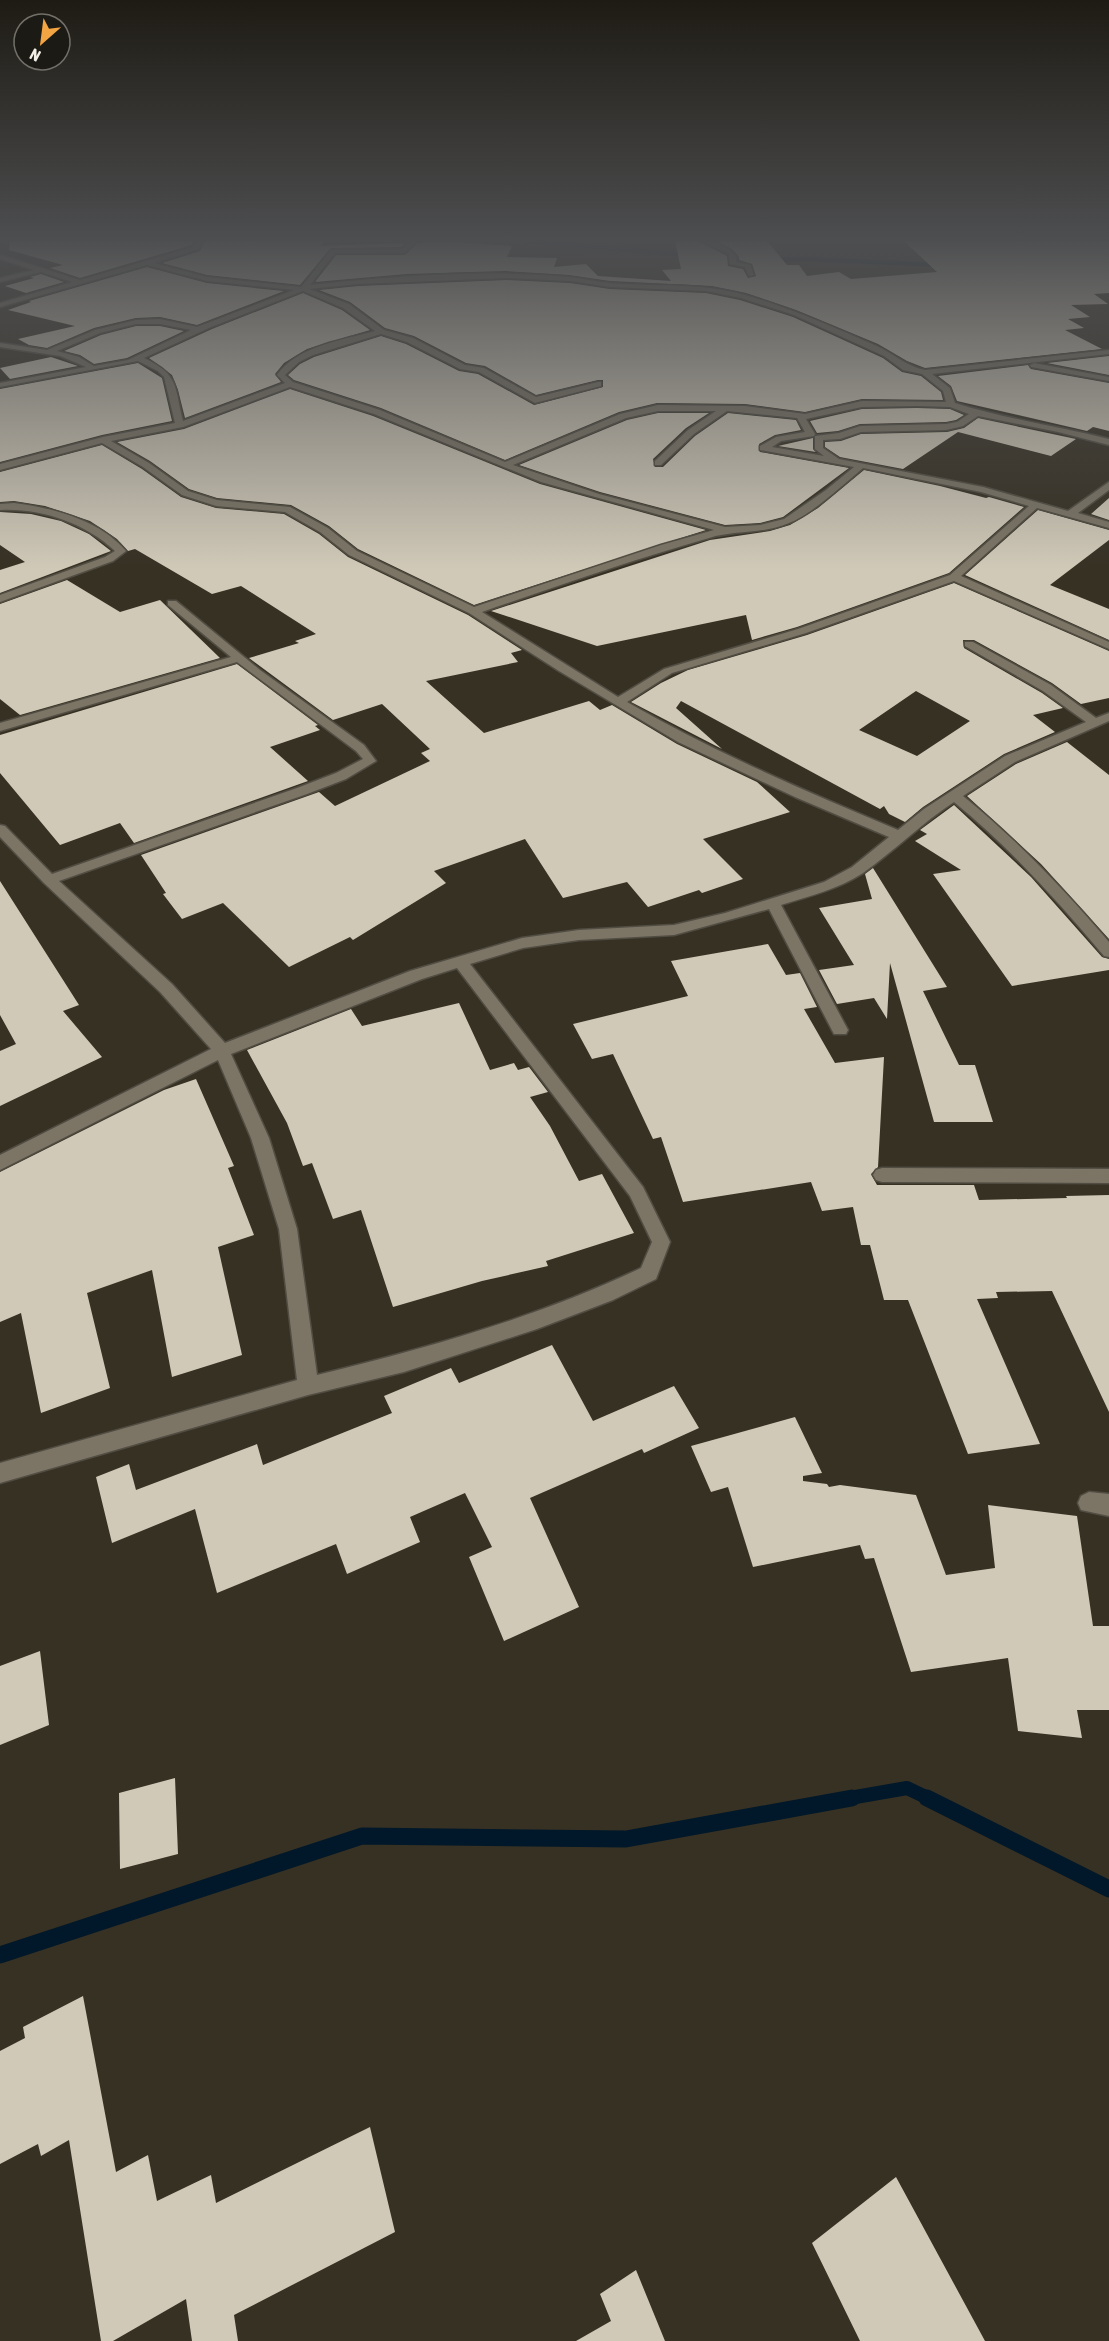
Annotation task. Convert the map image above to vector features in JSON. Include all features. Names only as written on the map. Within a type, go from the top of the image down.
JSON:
[{"type":"street","points":[[31,350],[69,354],[81,359],[93,369]]},
{"type":"street","points":[[0,385],[93,369],[140,358],[156,350]]},
{"type":"street","points":[[318,350],[283,369],[281,375],[290,384],[317,391],[401,422],[506,465],[575,489],[725,530]]},
{"type":"street","points":[[430,350],[463,367],[481,370],[536,400],[598,384]]},
{"type":"street","points":[[879,350],[906,368],[926,372],[1109,353]]},
{"type":"street","points":[[140,358],[161,369],[168,376],[180,425]]},
{"type":"street","points":[[1020,362],[1109,380]]},
{"type":"street","points":[[926,372],[947,390],[951,405]]},
{"type":"street","points":[[0,467],[103,440],[180,425],[290,384]]},
{"type":"street","points":[[506,465],[623,416],[658,408],[745,409],[800,417],[862,404],[951,405],[976,414],[1059,429],[1109,441]]},
{"type":"street","points":[[658,464],[691,432],[724,410]]},
{"type":"street","points":[[839,462],[819,449],[818,438],[840,436],[860,429],[946,427],[960,424],[976,414]]},
{"type":"street","points":[[800,417],[811,434],[780,439],[763,448],[972,487],[1109,525]]},
{"type":"street","points":[[103,440],[146,465],[185,493],[216,503],[287,509],[324,530],[352,553],[473,611],[618,702],[682,739],[800,794],[899,836]]},
{"type":"street","points":[[473,611],[665,547],[725,530],[760,528],[787,521],[829,492],[860,466]]},
{"type":"street","points":[[1069,515],[1109,485]]},
{"type":"street","points":[[0,507],[16,505],[33,507],[62,517],[113,542],[121,551],[109,559],[0,599]]},
{"type":"street","points":[[618,702],[668,671],[802,631],[954,577],[1035,505]]},
{"type":"street","points":[[954,577],[1109,646]]},
{"type":"street","points":[[49,880],[341,776],[370,761],[360,748],[240,658],[172,603]]},
{"type":"street","points":[[969,644],[1047,688],[1094,722]]},
{"type":"street","points":[[0,727],[240,658]]},
{"type":"street","points":[[0,1163],[222,1051],[416,975],[522,943],[579,935],[674,930],[728,917],[829,885],[857,870],[954,795],[1010,759],[1109,717]]},
{"type":"street","points":[[954,795],[987,822],[1055,888],[1109,952]]},
{"type":"street","points":[[0,829],[49,880],[166,988],[222,1051],[260,1138],[288,1229],[308,1386]]},
{"type":"street","points":[[773,903],[840,1030]]},
{"type":"street","points":[[0,1473],[308,1386],[404,1363],[530,1323],[649,1273],[661,1242],[637,1192],[460,962]]},
{"type":"street","points":[[882,1175],[1109,1176]]},
{"type":"building","points":[[143,350],[127,358],[94,364],[80,355],[64,351]]},
{"type":"building","points":[[166,350],[305,350],[284,363],[275,374],[281,382],[185,418],[172,375],[149,358]]},
{"type":"building","points":[[336,350],[418,350],[459,371],[478,374],[534,405],[603,387],[603,380],[598,380],[536,395],[485,366],[466,363],[441,350],[866,350],[883,358],[902,372],[921,376],[941,392],[943,400],[862,399],[805,412],[745,404],[657,403],[619,412],[505,460],[381,408],[294,380],[288,375],[300,364]]},
{"type":"building","points":[[889,350],[1090,350],[925,368]]},
{"type":"building","points":[[1109,356],[1109,375],[1047,363]]},
{"type":"building","points":[[51,357],[78,366],[10,379],[0,368]]},
{"type":"building","points":[[138,363],[162,378],[172,421],[102,435],[0,462],[0,389]]},
{"type":"building","points":[[1028,365],[1031,369],[1109,383],[1109,431],[1093,427],[1087,431],[957,401],[951,386],[938,376]]},
{"type":"building","points":[[290,389],[373,416],[540,484],[706,530],[474,605],[358,549],[329,526],[291,505],[217,498],[189,489],[150,461],[117,442],[184,429]]},
{"type":"building","points":[[862,409],[950,409],[964,415],[946,422],[860,424],[838,431],[817,433],[810,421]]},
{"type":"building","points":[[658,413],[709,413],[686,428],[653,459],[655,467],[663,467],[695,436],[728,413],[796,420],[801,430],[775,435],[759,444],[760,452],[849,468],[783,517],[760,523],[725,525],[600,492],[519,465],[627,420]]},
{"type":"building","points":[[978,418],[1076,439],[1051,456],[958,432],[903,469],[840,457],[825,447],[825,442],[841,441],[861,434],[947,432],[964,428]]},
{"type":"building","points":[[813,438],[813,449],[816,452],[778,446]]},
{"type":"building","points":[[102,445],[142,469],[181,497],[216,508],[284,514],[319,534],[348,557],[468,615],[522,650],[511,653],[518,662],[426,681],[484,733],[589,701],[600,710],[612,705],[677,744],[757,782],[790,812],[703,839],[743,879],[702,893],[699,890],[648,907],[627,882],[563,898],[525,839],[434,871],[446,883],[353,940],[350,937],[289,967],[223,903],[182,919],[163,894],[166,893],[141,855],[319,792],[335,806],[430,761],[421,753],[430,749],[382,704],[333,720],[249,658],[299,643],[295,641],[316,634],[241,586],[212,594],[135,549],[128,551],[117,539],[90,521],[45,506],[14,501],[0,502],[0,472]]},
{"type":"building","points":[[864,470],[989,497],[1024,507],[949,573],[797,627],[752,640],[746,615],[597,646],[491,611],[710,540],[770,531],[790,525],[818,508]]},
{"type":"building","points":[[1109,498],[1109,520],[1091,514]]},
{"type":"building","points":[[1038,510],[1109,530],[1109,540],[1050,585],[1109,609],[1109,640],[965,575]]},
{"type":"building","points":[[0,512],[31,514],[61,521],[89,534],[111,551],[0,593],[0,570],[25,562],[0,545]]},
{"type":"building","points":[[67,580],[120,612],[160,600],[220,658],[20,715],[0,699],[0,604]]},
{"type":"building","points":[[954,583],[1109,651],[1109,698],[1081,704],[1052,683],[974,640],[963,640],[964,648],[1042,693],[1063,708],[1033,715],[1055,732],[1004,754],[923,807],[905,822],[889,814],[884,806],[880,809],[681,701],[676,708],[722,749],[631,702],[661,683],[688,670],[807,635]],"holes":[[[916,691],[970,721],[917,756],[859,730]]]},
{"type":"building","points":[[237,664],[318,725],[315,726],[320,730],[270,747],[308,781],[134,843],[120,823],[60,845],[0,773],[0,735]]},
{"type":"building","points":[[1067,742],[1109,775],[1109,939],[1041,864],[967,796],[1016,764]]},
{"type":"building","points":[[954,805],[1031,877],[1102,957],[1109,959],[1109,970],[1012,986],[933,874],[961,870],[915,841],[927,834],[920,830]]},
{"type":"building","points":[[873,868],[947,987],[923,991],[959,1065],[975,1065],[993,1122],[934,1122],[890,963],[887,1019],[874,998],[837,1004],[819,970],[854,965],[819,908],[872,899],[865,874]]},
{"type":"building","points":[[0,881],[79,1005],[63,1011],[102,1057],[0,1106],[0,1051],[16,1044],[0,1015]]},
{"type":"building","points":[[768,944],[786,975],[800,973],[817,1007],[804,1009],[835,1063],[884,1057],[878,1167],[871,1174],[877,1185],[974,1185],[979,1200],[1109,1195],[1109,1412],[1052,1291],[996,1292],[998,1298],[977,1299],[1040,1444],[968,1454],[908,1300],[884,1300],[870,1245],[861,1245],[853,1207],[822,1211],[811,1182],[683,1202],[661,1137],[653,1139],[613,1054],[592,1059],[573,1024],[688,996],[671,961]]},
{"type":"building","points":[[459,1003],[490,1070],[514,1063],[518,1070],[529,1067],[548,1092],[530,1097],[550,1126],[579,1181],[602,1174],[634,1233],[546,1261],[548,1266],[482,1281],[393,1307],[361,1210],[333,1219],[312,1163],[303,1166],[287,1123],[247,1050],[351,1009],[362,1026]]},
{"type":"building","points":[[196,1079],[234,1166],[228,1168],[254,1235],[218,1247],[242,1355],[172,1377],[152,1270],[87,1293],[110,1388],[41,1413],[21,1313],[0,1322],[0,1172],[164,1090]]},
{"type":"building","points":[[552,1345],[593,1421],[674,1386],[699,1428],[644,1453],[642,1449],[530,1498],[579,1607],[504,1641],[469,1557],[492,1547],[465,1493],[410,1517],[420,1542],[347,1574],[336,1544],[217,1593],[195,1509],[112,1543],[96,1477],[129,1464],[136,1490],[257,1444],[263,1465],[392,1413],[384,1396],[451,1368],[459,1383]]},
{"type":"building","points":[[795,1417],[822,1473],[803,1476],[803,1481],[827,1484],[829,1487],[840,1485],[916,1495],[946,1575],[995,1568],[988,1505],[1077,1516],[1093,1626],[1109,1626],[1109,1710],[1077,1710],[1082,1738],[1018,1731],[1008,1658],[911,1672],[874,1558],[865,1559],[860,1545],[753,1567],[728,1487],[711,1492],[691,1446]]},
{"type":"building","points":[[40,1651],[49,1725],[0,1745],[0,1666]]},
{"type":"building","points":[[175,1778],[178,1854],[120,1869],[119,1793]]},
{"type":"building","points":[[83,1996],[116,2172],[148,2155],[157,2201],[211,2175],[216,2203],[370,2127],[395,2232],[234,2315],[238,2341],[192,2341],[186,2299],[113,2341],[101,2341],[69,2140],[41,2156],[38,2144],[0,2164],[0,2051],[25,2038],[23,2027]]},
{"type":"building","points":[[896,2177],[985,2341],[860,2341],[812,2243]]},
{"type":"building","points":[[636,2270],[665,2341],[576,2341],[611,2321],[600,2294]]},
{"type":"waterway","points":[[844,1799],[907,1788],[930,1799]]},
{"type":"waterway","points":[[0,1955],[362,1836],[626,1839],[852,1798]]},
{"type":"waterway","points":[[927,1798],[1109,1889]]}]
